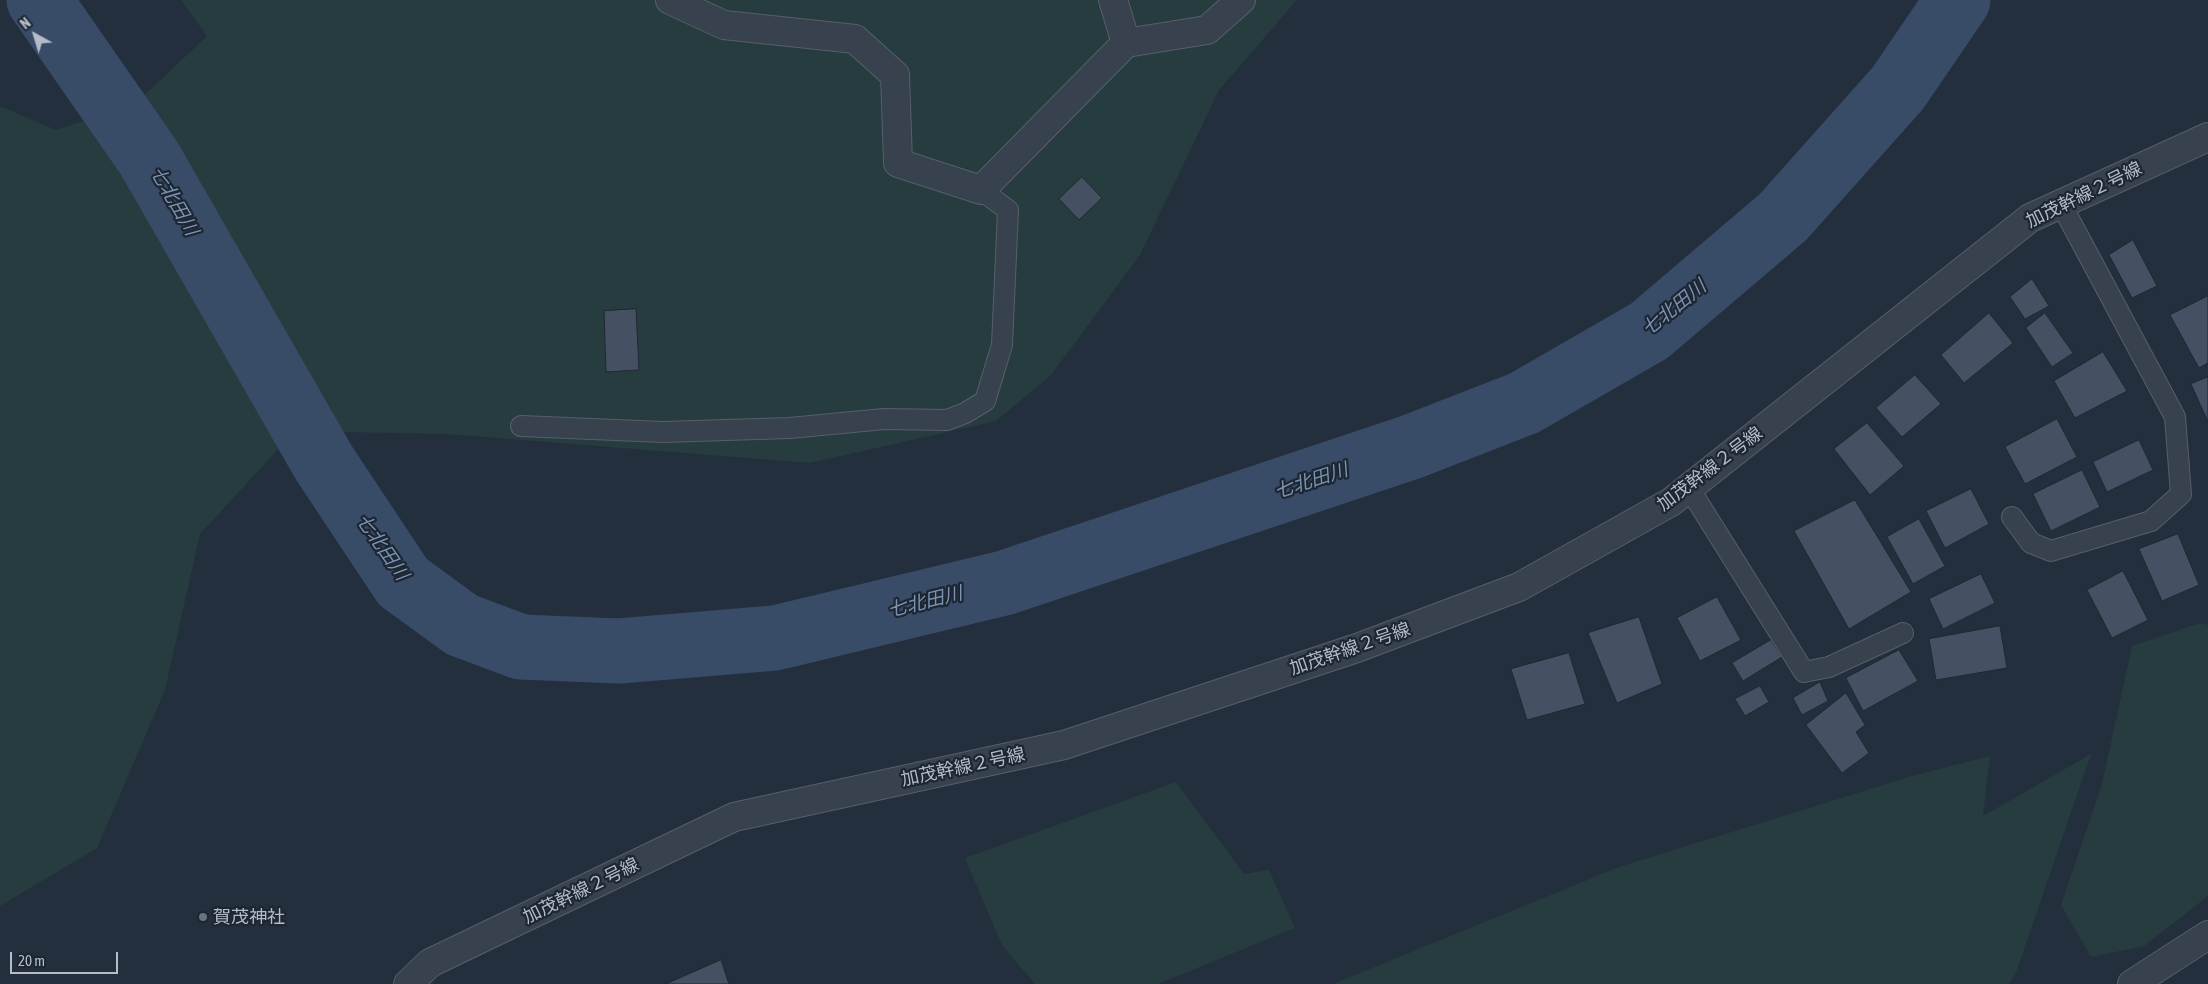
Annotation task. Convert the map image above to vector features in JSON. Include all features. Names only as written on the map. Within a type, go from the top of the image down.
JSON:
[{"type":"street","points":[[670,0],[724,25],[855,39],[894,75],[898,163],[981,190],[1126,43],[1207,30],[1241,0]]},
{"type":"street","points":[[1113,0],[1126,43]]},
{"type":"street","name":"加茂幹線２号線","points":[[408,984],[430,963],[734,816],[1064,745],[1357,648],[1519,588],[1671,502],[2030,218],[2208,137]]},
{"type":"street","points":[[2132,984],[2208,936]]},
{"type":"lane","points":[[522,426],[673,432],[790,428],[884,419],[947,420],[965,413],[984,401],[1002,345],[1008,210],[981,190]]},
{"type":"lane","points":[[2012,517],[2031,543],[2052,551],[2151,521],[2181,494],[2175,417],[2060,204]]},
{"type":"lane","points":[[1689,488],[1804,672],[1829,667],[1903,633]]},
{"type":"green space","points":[[181,0],[1297,0],[1219,90],[1140,255],[1051,375],[996,421],[810,463],[447,434],[295,431],[200,534],[165,690],[97,848],[0,906],[0,106],[56,130],[135,104],[207,36]]},
{"type":"green space","points":[[2200,623],[2208,625],[2208,896],[2144,946],[2091,957],[2061,905],[2102,784],[2132,646]]},
{"type":"green space","points":[[2091,754],[2016,973],[2009,984],[1333,984],[1619,867],[1912,776],[1990,756],[1983,816]]},
{"type":"green space","points":[[1176,782],[1244,874],[1269,870],[1295,928],[1158,984],[1035,984],[1002,945],[965,858]]},
{"type":"building","points":[[1082,177],[1102,198],[1079,220],[1059,199]]},
{"type":"building","points":[[2133,240],[2157,286],[2132,298],[2109,255]]},
{"type":"building","points":[[2032,279],[2049,306],[2025,319],[2010,297]]},
{"type":"building","points":[[2208,296],[2208,363],[2199,368],[2170,315]]},
{"type":"building","points":[[636,309],[639,370],[606,372],[604,311]]},
{"type":"building","points":[[1989,313],[2013,343],[1964,383],[1941,355]]},
{"type":"building","points":[[2045,313],[2073,353],[2052,367],[2026,328]]},
{"type":"building","points":[[2103,352],[2127,391],[2075,418],[2054,381]]},
{"type":"building","points":[[1915,375],[1941,404],[1902,437],[1876,408]]},
{"type":"building","points":[[2208,377],[2208,422],[2191,384]]},
{"type":"building","points":[[2057,419],[2077,457],[2025,484],[2005,447]]},
{"type":"building","points":[[1867,423],[1904,466],[1870,495],[1834,449]]},
{"type":"building","points":[[2139,440],[2153,470],[2107,492],[2093,462]]},
{"type":"building","points":[[2082,470],[2100,507],[2051,531],[2033,494]]},
{"type":"building","points":[[1971,489],[1989,524],[1945,548],[1926,511]]},
{"type":"building","points":[[1855,500],[1911,592],[1849,629],[1794,531]]},
{"type":"building","points":[[1919,519],[1945,566],[1913,584],[1887,537]]},
{"type":"building","points":[[2178,534],[2199,585],[2162,601],[2139,549]]},
{"type":"building","points":[[2123,571],[2148,620],[2112,638],[2087,590]]},
{"type":"building","points":[[1981,574],[1995,603],[1943,629],[1929,599]]},
{"type":"building","points":[[1717,597],[1741,640],[1700,661],[1677,618]]},
{"type":"building","points":[[1639,617],[1662,684],[1617,703],[1588,633]]},
{"type":"building","points":[[2000,626],[2007,668],[1936,680],[1929,639]]},
{"type":"building","points":[[1771,640],[1782,657],[1743,681],[1732,663]]},
{"type":"building","points":[[1899,650],[1918,681],[1863,711],[1846,678]]},
{"type":"building","points":[[1569,653],[1585,704],[1527,720],[1511,669]]},
{"type":"building","points":[[1820,682],[1828,701],[1802,715],[1793,698]]},
{"type":"building","points":[[1760,686],[1769,702],[1745,716],[1735,699]]},
{"type":"building","points":[[1846,693],[1865,725],[1856,732],[1869,753],[1842,773],[1806,725]]},
{"type":"building","points":[[721,960],[729,984],[666,984]]},
{"type":"waterway","name":"七北田川","points":[[39,0],[149,158],[324,463],[403,582],[462,625],[521,647],[619,651],[775,638],[1004,583],[1411,447],[1524,403],[1649,331],[1783,217],[1898,88],[1958,0]]},
{"type":"place","name":"賀茂神社","points":[[203,917]]}]
